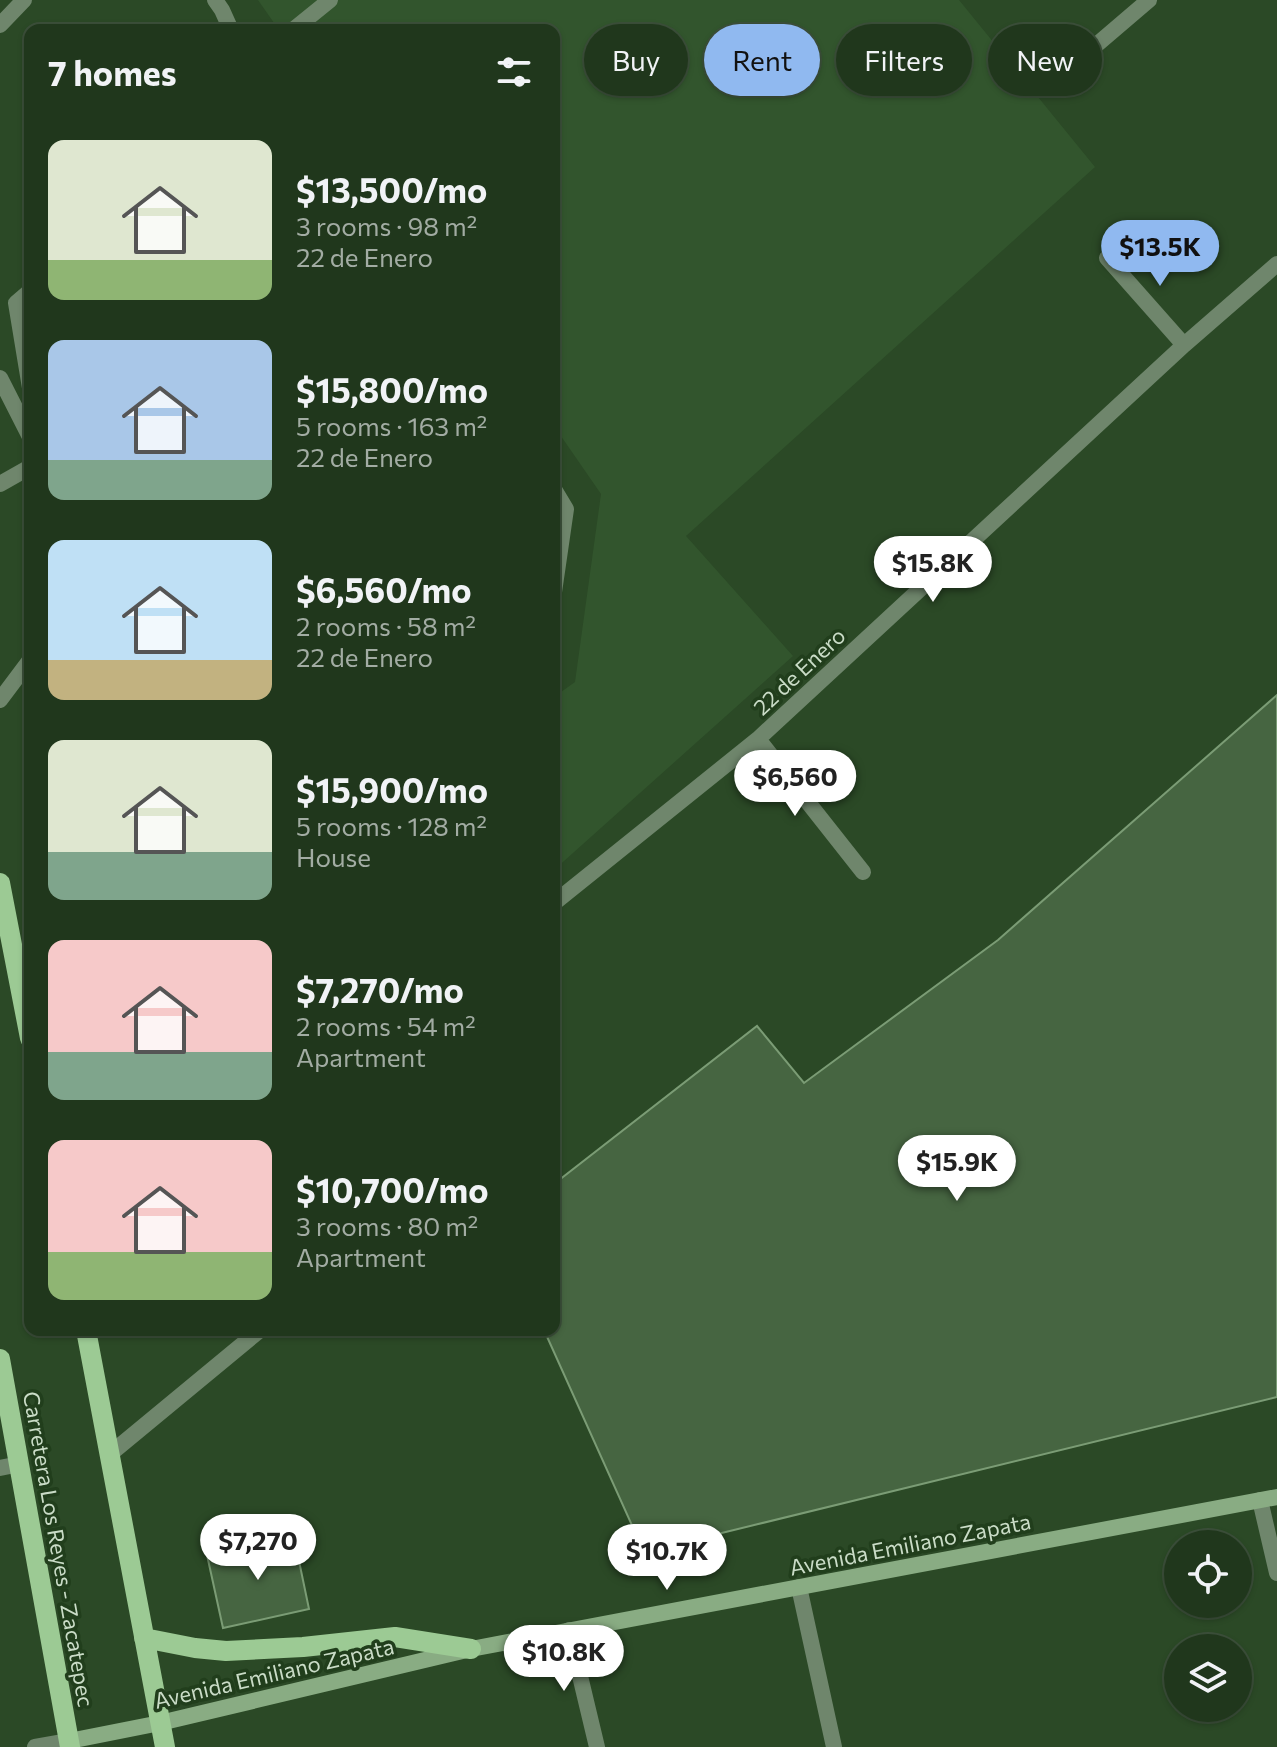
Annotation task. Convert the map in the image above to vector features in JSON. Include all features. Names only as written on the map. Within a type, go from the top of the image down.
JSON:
[{"type":"main road","points":[[0,883],[23,960]]},
{"type":"main road","points":[[87,1336],[165,1747]]},
{"type":"main road","name":"Carretera Los Reyes - Zacatepec","points":[[0,1359],[10,1466],[69,1744]]},
{"type":"main road","name":"Avenida Emiliano Zapata","points":[[69,1744],[471,1649],[1277,1497]]},
{"type":"main road","points":[[144,1638],[226,1651],[395,1637],[471,1649]]},
{"type":"street","points":[[0,25],[24,0]]},
{"type":"street","points":[[215,0],[228,24]]},
{"type":"street","points":[[300,24],[330,0]]},
{"type":"street","points":[[1102,40],[1149,0]]},
{"type":"street","points":[[1107,258],[1184,345]]},
{"type":"street","name":"22 de Enero","points":[[560,898],[758,739],[1184,345],[1277,264]]},
{"type":"street","points":[[24,296],[16,303],[24,352]]},
{"type":"street","points":[[0,378],[24,425]]},
{"type":"street","points":[[0,484],[24,470]]},
{"type":"street","points":[[560,499],[566,509],[560,550]]},
{"type":"street","points":[[0,700],[24,668]]},
{"type":"street","points":[[758,739],[863,872]]},
{"type":"street","points":[[110,1454],[253,1336]]},
{"type":"street","points":[[1260,1500],[1277,1573]]},
{"type":"street","points":[[799,1587],[834,1747]]},
{"type":"street","points":[[569,1630],[597,1747]]},
{"type":"street","name":"Avenida Emiliano Zapata","points":[[35,1747],[69,1744]]},
{"type":"shaded area","points":[[258,0],[959,0],[988,36],[988,96],[1037,96],[1095,167],[686,536],[793,656],[560,865],[560,693],[575,682],[601,494],[560,435],[560,24],[275,24]]},
{"type":"building","points":[[1277,695],[1277,1397],[644,1552],[547,1336],[560,1336],[560,1179],[757,1026],[804,1083],[998,940]]},
{"type":"building","points":[[294,1537],[309,1609],[223,1628],[207,1555]]}]
